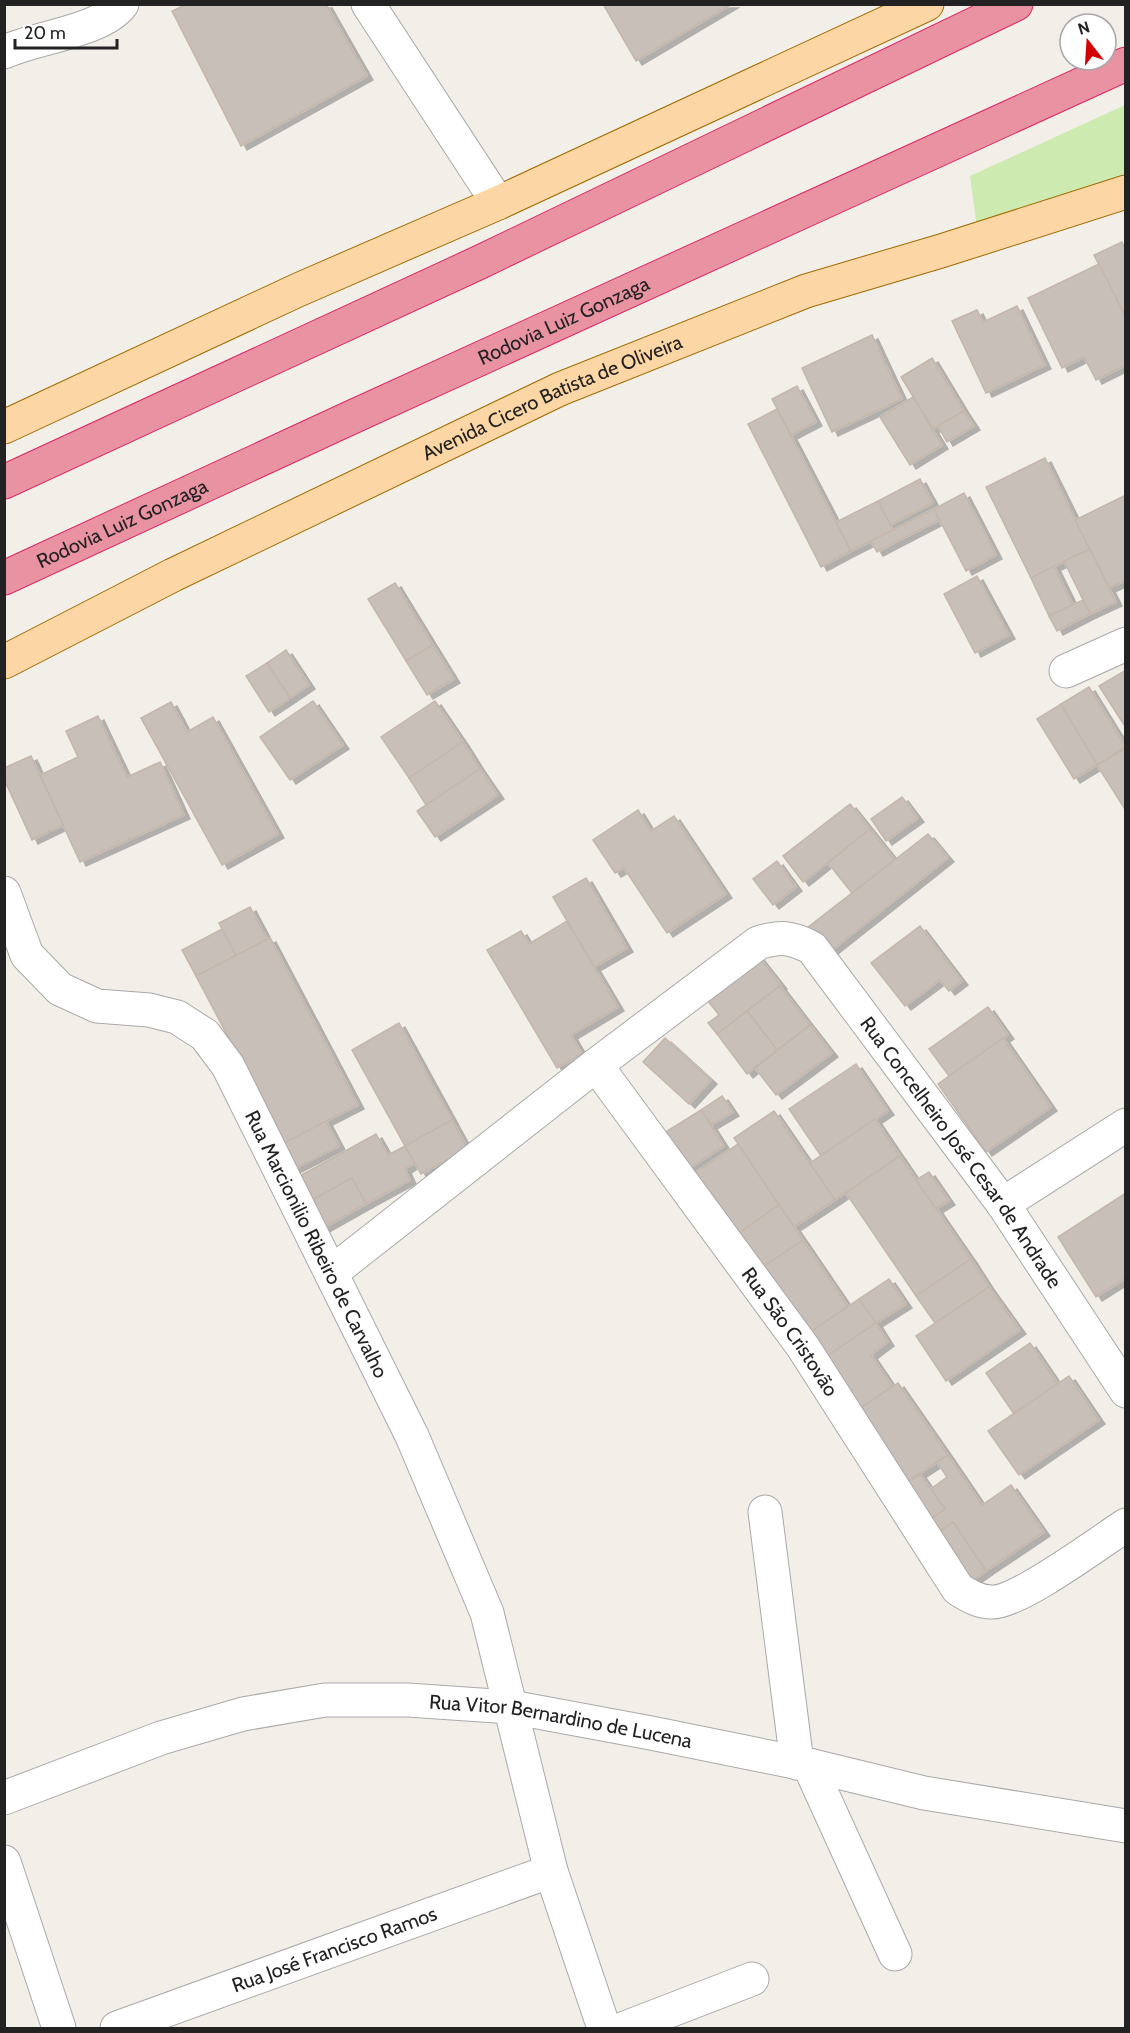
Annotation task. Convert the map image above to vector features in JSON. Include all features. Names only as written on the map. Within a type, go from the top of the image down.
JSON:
[{"type":"highway","points":[[4,482],[478,263],[1016,4]]},
{"type":"highway","name":"Rodovia Luiz Gonzaga","points":[[4,578],[1125,63]]},
{"type":"main road","points":[[4,427],[298,290],[498,203],[927,4]]},
{"type":"main road","name":"Avenida Cicero Batista de Oliveira","points":[[4,662],[173,575],[560,389],[806,291],[941,251],[1125,192]]},
{"type":"street","points":[[4,52],[20,45],[99,22],[116,13],[122,4]]},
{"type":"street","points":[[368,4],[498,203]]},
{"type":"street","points":[[1066,671],[1125,644]]},
{"type":"street","name":"Rua Marcionilio Ribeiro de Carvalho","points":[[4,893],[27,955],[60,989],[97,1006],[149,1010],[177,1017],[205,1035],[228,1066],[412,1436],[487,1613],[551,1871],[604,2028]]},
{"type":"street","name":"Rua Concelheiro José Cesar de Andrade","points":[[596,1065],[758,943],[776,938],[795,939],[812,948],[1003,1204],[1125,1391]]},
{"type":"street","points":[[330,1273],[596,1065]]},
{"type":"street","name":"Rua São Cristovão","points":[[596,1065],[803,1347],[958,1589],[976,1600],[994,1603],[1017,1596],[1125,1525]]},
{"type":"street","points":[[1003,1204],[1125,1125]]},
{"type":"street","points":[[765,1512],[803,1764],[895,1954]]},
{"type":"street","name":"Rua Vitor Bernardino de Lucena","points":[[4,1798],[161,1738],[243,1714],[325,1700],[408,1700],[511,1707],[651,1732],[803,1764],[924,1793],[1125,1826]]},
{"type":"street","points":[[4,1862],[59,2028]]},
{"type":"street","name":"Rua José Francisco Ramos","points":[[117,2028],[551,1871]]},
{"type":"street","points":[[625,2028],[752,1979]]},
{"type":"green space","points":[[1125,105],[1125,192],[979,243],[970,176]]},
{"type":"building","points":[[187,4],[326,4],[367,76],[241,146],[172,11]]},
{"type":"building","points":[[603,4],[732,4],[636,61]]},
{"type":"building","points":[[1122,242],[1126,250],[1126,318],[1094,255]]},
{"type":"building","points":[[1099,264],[1126,318],[1126,365],[1096,380],[1084,357],[1062,368],[1028,298]]},
{"type":"building","points":[[1017,306],[1045,365],[986,393],[952,321],[977,310],[983,322]]},
{"type":"building","points":[[872,335],[902,399],[832,432],[802,368]]},
{"type":"building","points":[[932,358],[964,411],[933,429],[901,377]]},
{"type":"building","points":[[797,386],[816,422],[791,435],[772,399]]},
{"type":"building","points":[[913,397],[942,445],[910,465],[880,417]]},
{"type":"building","points":[[777,409],[851,551],[821,567],[748,424]]},
{"type":"building","points":[[964,411],[974,426],[947,442],[938,426]]},
{"type":"building","points":[[1045,458],[1090,549],[1031,578],[986,487]]},
{"type":"building","points":[[920,479],[933,503],[890,525],[878,501]]},
{"type":"building","points":[[964,493],[996,555],[966,571],[934,509]]},
{"type":"building","points":[[1126,495],[1126,580],[1109,588],[1075,520]]},
{"type":"building","points":[[878,501],[893,530],[851,551],[836,522]]},
{"type":"building","points":[[934,509],[939,520],[877,552],[871,541]]},
{"type":"building","points":[[1090,549],[1116,602],[1090,614],[1064,561]]},
{"type":"building","points":[[1054,566],[1073,605],[1049,616],[1031,578]]},
{"type":"building","points":[[977,576],[1009,635],[975,653],[944,594]]},
{"type":"building","points":[[395,583],[433,645],[406,661],[368,599]]},
{"type":"building","points":[[1083,600],[1090,614],[1057,631],[1049,616]]},
{"type":"building","points":[[433,645],[454,679],[427,695],[406,661]]},
{"type":"building","points":[[286,650],[309,685],[290,698],[267,663]]},
{"type":"building","points":[[267,663],[290,698],[269,712],[246,676]]},
{"type":"building","points":[[1126,670],[1126,728],[1099,686]]},
{"type":"building","points":[[1089,687],[1126,747],[1097,765],[1061,704]]},
{"type":"building","points":[[313,701],[343,745],[290,780],[260,737]]},
{"type":"building","points":[[435,701],[463,742],[409,778],[381,737]]},
{"type":"building","points":[[171,702],[187,732],[213,717],[278,834],[222,865],[141,718]]},
{"type":"building","points":[[1061,704],[1097,765],[1074,779],[1037,719]]},
{"type":"building","points":[[98,716],[127,777],[160,762],[184,815],[80,862],[40,775],[78,757],[66,731]]},
{"type":"building","points":[[463,742],[480,769],[426,805],[409,778]]},
{"type":"building","points":[[1126,748],[1126,811],[1097,765]]},
{"type":"building","points":[[31,756],[63,825],[32,840],[4,779],[4,768]]},
{"type":"building","points":[[480,769],[498,795],[435,837],[417,811]]},
{"type":"building","points":[[902,797],[918,818],[886,841],[871,819]]},
{"type":"building","points":[[850,804],[870,829],[803,882],[783,856]]},
{"type":"building","points":[[638,810],[651,831],[674,816],[726,894],[667,933],[624,868],[615,873],[593,840]]},
{"type":"building","points":[[870,829],[895,860],[852,893],[828,863]]},
{"type":"building","points":[[928,834],[948,858],[827,954],[807,928]]},
{"type":"building","points":[[777,861],[796,887],[773,905],[753,879]]},
{"type":"building","points":[[586,878],[627,948],[594,967],[553,897]]},
{"type":"building","points":[[250,907],[267,939],[236,956],[219,923]]},
{"type":"building","points":[[567,921],[618,1007],[571,1035],[582,1054],[557,1068],[487,950],[521,931],[529,944]]},
{"type":"building","points":[[920,926],[962,981],[949,991],[940,980],[905,1006],[871,963]]},
{"type":"building","points":[[222,929],[236,956],[196,976],[182,950]]},
{"type":"building","points":[[270,938],[358,1105],[284,1143],[196,976]]},
{"type":"building","points":[[758,956],[781,985],[717,1034],[708,1023],[719,1015],[704,996]]},
{"type":"building","points":[[780,986],[810,1025],[777,1050],[747,1011]]},
{"type":"building","points":[[988,1007],[1008,1035],[949,1076],[929,1049]]},
{"type":"building","points":[[747,1011],[777,1050],[747,1074],[717,1034]]},
{"type":"building","points":[[399,1023],[452,1120],[405,1146],[352,1050]]},
{"type":"building","points":[[810,1025],[832,1053],[776,1095],[755,1068]]},
{"type":"building","points":[[665,1038],[711,1080],[689,1104],[643,1062]]},
{"type":"building","points":[[1003,1038],[1051,1107],[986,1152],[938,1084]]},
{"type":"building","points":[[856,1064],[888,1111],[821,1156],[789,1109]]},
{"type":"building","points":[[722,1096],[733,1112],[711,1125],[701,1110]]},
{"type":"building","points":[[701,1110],[724,1146],[682,1173],[659,1136]]},
{"type":"building","points":[[774,1111],[835,1200],[794,1227],[734,1138]]},
{"type":"building","points":[[875,1119],[900,1156],[835,1200],[810,1163]]},
{"type":"building","points":[[452,1120],[468,1149],[421,1174],[405,1146]]},
{"type":"building","points":[[326,1121],[339,1146],[290,1171],[284,1143]]},
{"type":"building","points":[[376,1134],[388,1155],[405,1146],[415,1163],[405,1169],[410,1180],[366,1204],[352,1178],[309,1202],[296,1178]]},
{"type":"building","points":[[738,1144],[779,1205],[732,1238],[690,1176]]},
{"type":"building","points":[[900,1156],[971,1259],[916,1296],[846,1193]]},
{"type":"building","points":[[929,1172],[949,1201],[936,1209],[916,1180]]},
{"type":"building","points":[[352,1178],[366,1204],[318,1231],[304,1205]]},
{"type":"building","points":[[1126,1193],[1126,1278],[1096,1297],[1058,1237]]},
{"type":"building","points":[[779,1205],[803,1240],[763,1267],[732,1238]]},
{"type":"building","points":[[803,1240],[848,1306],[809,1333],[763,1267]]},
{"type":"building","points":[[971,1259],[989,1287],[935,1323],[916,1296]]},
{"type":"building","points":[[889,1279],[906,1304],[876,1323],[859,1299]]},
{"type":"building","points":[[989,1287],[1020,1330],[946,1381],[916,1336]]},
{"type":"building","points":[[859,1299],[876,1323],[825,1358],[809,1333]]},
{"type":"building","points":[[876,1323],[888,1342],[871,1355],[892,1386],[852,1414],[817,1363]]},
{"type":"building","points":[[1030,1343],[1058,1384],[1014,1414],[986,1373]]},
{"type":"building","points":[[1069,1376],[1099,1420],[1019,1475],[988,1431]]},
{"type":"building","points":[[898,1383],[948,1455],[901,1486],[852,1414]]},
{"type":"building","points":[[948,1455],[982,1505],[1011,1485],[1044,1532],[986,1571],[953,1522],[941,1531],[932,1518],[945,1509],[931,1489],[947,1477],[937,1462]]},
{"type":"building","points":[[920,1474],[945,1509],[926,1522],[901,1486]]},
{"type":"building","points":[[953,1522],[986,1571],[968,1584],[935,1535]]}]
